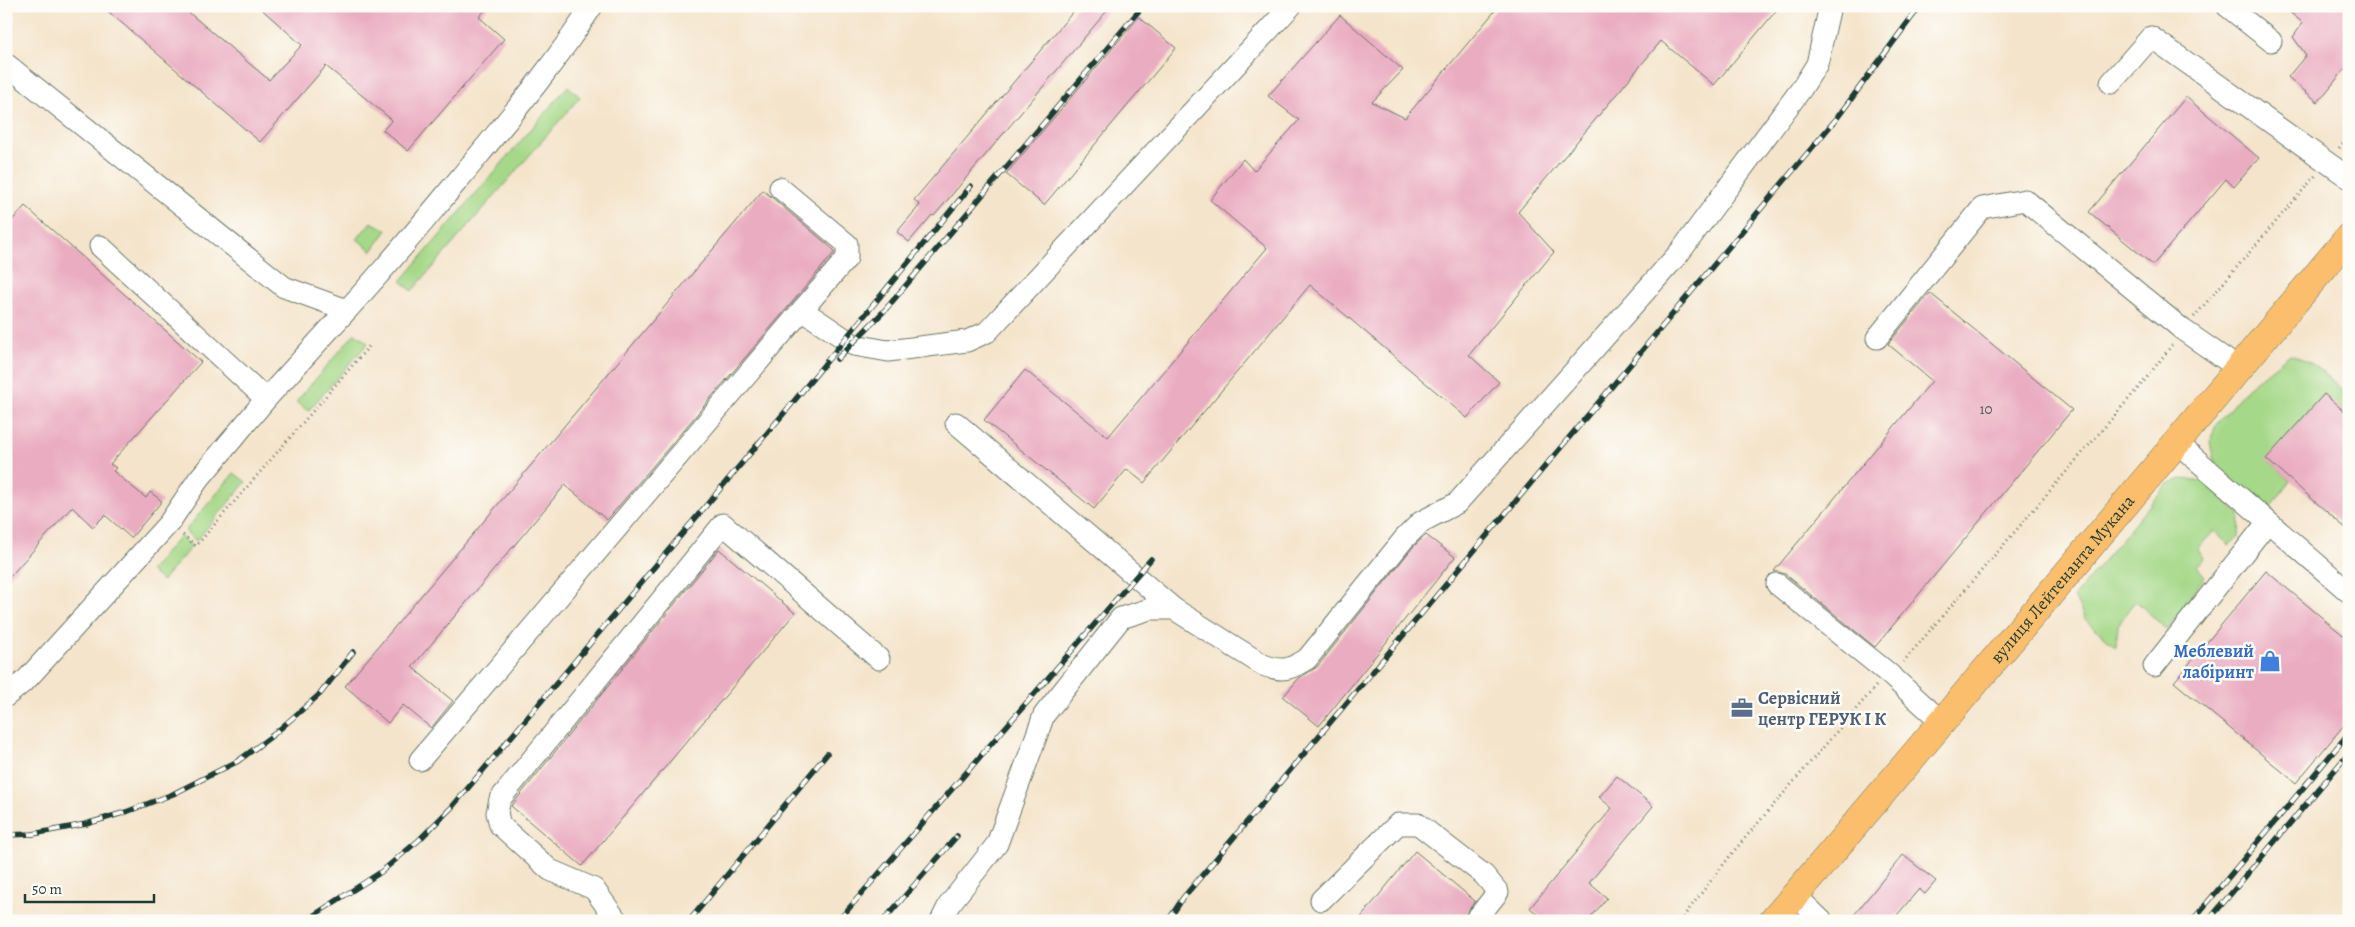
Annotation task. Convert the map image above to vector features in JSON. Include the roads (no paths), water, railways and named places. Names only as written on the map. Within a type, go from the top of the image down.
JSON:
[{"type":"main road","name":"вулиця Лейтенанта Мукана","points":[[1773,921],[1943,723],[2176,442],[2349,238]]},
{"type":"lane","points":[[6,696],[27,679],[169,523],[198,480],[266,399],[377,277],[524,101],[568,44],[592,6]]},
{"type":"lane","points":[[802,310],[854,345],[888,351],[967,341],[987,332],[1291,6]]},
{"type":"lane","points":[[956,423],[1174,609],[1263,665],[1277,670],[1291,669],[1307,659],[1404,539],[1421,522],[1457,503],[1680,252],[1802,88],[1817,64],[1830,6]]},
{"type":"lane","points":[[2227,6],[2271,41]]},
{"type":"lane","points":[[2111,83],[2151,37],[2349,178]]},
{"type":"lane","points":[[6,64],[284,286],[346,310]]},
{"type":"lane","points":[[420,760],[848,258],[848,244],[780,188]]},
{"type":"lane","points":[[1877,338],[1982,208],[2025,200],[2183,330],[2238,368]]},
{"type":"lane","points":[[100,246],[266,399]]},
{"type":"lane","points":[[2176,442],[2267,523],[2349,592]]},
{"type":"lane","points":[[2154,666],[2267,523]]},
{"type":"lane","points":[[617,921],[594,889],[550,870],[500,824],[498,813],[500,799],[723,524],[879,659]]},
{"type":"lane","points":[[1777,584],[1888,673],[1943,723]]},
{"type":"lane","points":[[941,921],[949,905],[996,844],[1044,715],[1121,618],[1150,609],[1174,609]]},
{"type":"lane","points":[[1321,900],[1398,824],[1418,824],[1484,875],[1498,892],[1475,921]]},
{"type":"lane","points":[[1795,895],[1822,921]]},
{"type":"railway","points":[[837,359],[885,310],[1143,6]]},
{"type":"railway","points":[[1168,921],[1183,898],[1837,118],[1920,6]]},
{"type":"railway","points":[[305,921],[381,872],[419,840],[452,807],[790,406],[971,186]]},
{"type":"railway","points":[[838,921],[1151,559]]},
{"type":"railway","points":[[6,835],[33,834],[86,824],[126,812],[173,794],[238,761],[273,735],[320,694],[353,652]]},
{"type":"railway","points":[[2192,921],[2349,733]]},
{"type":"railway","points":[[2208,921],[2349,753]]},
{"type":"railway","points":[[689,921],[827,754]]},
{"type":"railway","points":[[883,921],[957,836]]},
{"type":"place","name":"Меблевий лабіринт","points":[[2270,661]]},
{"type":"place","name":"Сервісний центр ГЕРУК І К","points":[[1742,708]]}]
